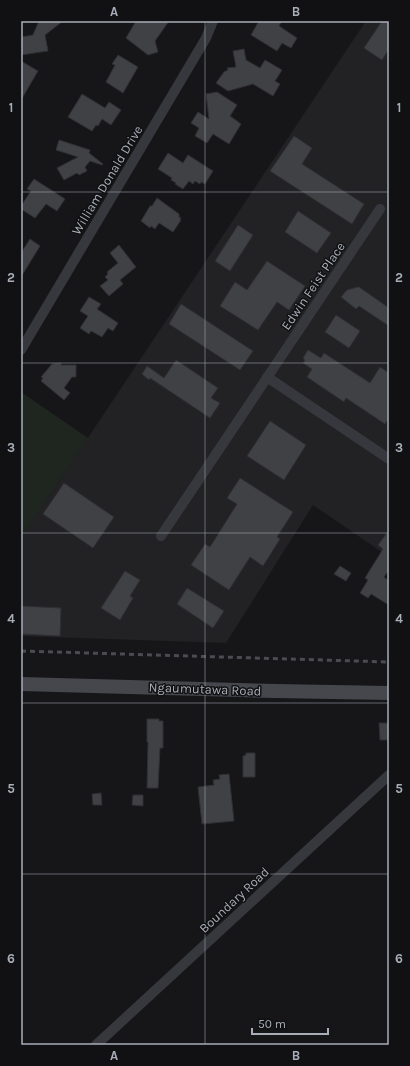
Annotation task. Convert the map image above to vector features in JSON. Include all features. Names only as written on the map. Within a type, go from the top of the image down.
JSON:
[{"type":"main road","name":"Ngaumutawa Road","points":[[21,684],[389,693]]},
{"type":"street","name":"William Donald Drive","points":[[21,350],[206,38],[213,21]]},
{"type":"street","name":"Edwin Feist Place","points":[[161,536],[380,208]]},
{"type":"street","points":[[267,377],[389,459]]},
{"type":"street","name":"Boundary Road","points":[[96,1045],[389,775]]},
{"type":"shaded area","points":[[366,21],[389,21],[389,557],[313,505],[226,643],[21,636],[21,538]]},
{"type":"shaded area","points":[[21,392],[88,438],[21,538]]},
{"type":"building","points":[[39,21],[63,21],[45,35],[48,51],[21,55],[21,37],[33,35]]},
{"type":"building","points":[[136,21],[169,21],[155,41],[158,52],[148,55],[126,38]]},
{"type":"building","points":[[259,21],[282,21],[279,26],[297,38],[291,48],[282,43],[277,51],[251,35]]},
{"type":"building","points":[[382,21],[389,21],[389,49],[382,60],[364,48]]},
{"type":"building","points":[[244,49],[246,60],[260,68],[265,60],[282,70],[275,81],[280,84],[273,96],[253,84],[228,91],[216,83],[224,72],[228,70],[227,68],[236,67],[233,51]]},
{"type":"building","points":[[118,55],[138,67],[123,93],[106,82],[115,65],[112,64]]},
{"type":"building","points":[[21,61],[38,71],[21,100]]},
{"type":"building","points":[[217,92],[237,105],[230,116],[241,124],[229,144],[213,134],[207,143],[195,136],[199,128],[191,123],[198,112],[209,119],[206,94]]},
{"type":"building","points":[[82,94],[105,108],[109,102],[121,110],[111,125],[102,119],[98,126],[96,125],[92,131],[68,117]]},
{"type":"building","points":[[294,136],[312,148],[302,164],[364,204],[352,224],[270,171]]},
{"type":"building","points":[[59,140],[90,150],[89,153],[103,164],[90,161],[85,167],[87,171],[79,175],[77,173],[64,180],[57,168],[78,157],[56,150]]},
{"type":"building","points":[[168,153],[183,163],[188,155],[213,171],[205,184],[201,182],[200,184],[195,181],[193,184],[189,181],[183,189],[171,180],[172,178],[158,169]]},
{"type":"building","points":[[34,179],[65,199],[57,211],[46,204],[35,218],[21,209],[21,206],[31,191],[27,189]]},
{"type":"building","points":[[157,198],[179,214],[179,217],[181,218],[173,232],[159,223],[155,229],[151,226],[150,228],[141,221]]},
{"type":"building","points":[[298,211],[331,233],[317,253],[285,232]]},
{"type":"building","points":[[238,225],[253,235],[230,271],[215,261]]},
{"type":"building","points":[[30,239],[40,246],[21,277],[21,253]]},
{"type":"building","points":[[119,245],[136,267],[120,280],[123,284],[109,296],[100,286],[108,280],[105,277],[108,274],[107,272],[118,263],[110,253]]},
{"type":"building","points":[[267,261],[305,286],[289,310],[277,302],[258,330],[220,306],[235,282],[247,290]]},
{"type":"building","points":[[359,287],[389,308],[389,326],[359,306],[356,309],[341,297],[347,290]]},
{"type":"building","points":[[89,297],[101,304],[97,309],[118,323],[113,331],[108,328],[102,337],[91,331],[89,334],[80,328],[88,316],[80,311]]},
{"type":"building","points":[[181,304],[253,351],[240,370],[169,324]]},
{"type":"building","points":[[336,315],[360,331],[349,348],[325,332]]},
{"type":"building","points":[[308,350],[321,358],[324,353],[370,383],[380,367],[389,373],[389,418],[385,424],[346,398],[344,402],[307,377],[312,369],[303,363],[305,360],[303,358]]},
{"type":"building","points":[[176,360],[218,388],[211,398],[220,403],[210,418],[150,378],[149,380],[142,374],[147,366],[164,378]]},
{"type":"building","points":[[61,363],[61,365],[76,365],[76,377],[72,377],[64,388],[70,393],[64,400],[41,381],[43,378],[41,377],[52,364]]},
{"type":"building","points":[[270,421],[306,445],[284,480],[247,456]]},
{"type":"building","points":[[240,478],[293,512],[277,537],[280,539],[263,566],[250,557],[229,590],[191,565],[205,544],[210,547],[237,504],[227,498]]},
{"type":"building","points":[[64,483],[114,517],[93,548],[43,514]]},
{"type":"building","points":[[389,530],[389,570],[384,577],[389,581],[389,605],[371,594],[368,598],[360,593],[368,580],[365,578],[383,549],[378,545]]},
{"type":"building","points":[[340,566],[351,573],[346,581],[334,574]]},
{"type":"building","points":[[125,571],[140,580],[130,596],[133,598],[120,620],[101,608]]},
{"type":"building","points":[[187,588],[224,611],[213,628],[177,604]]},
{"type":"building","points":[[21,606],[61,608],[60,636],[21,634]]},
{"type":"building","points":[[147,719],[159,719],[159,721],[163,721],[163,748],[160,748],[158,788],[147,788]]},
{"type":"building","points":[[379,723],[389,723],[389,740],[380,740]]},
{"type":"building","points":[[246,753],[255,753],[255,777],[243,777],[243,756],[246,755]]},
{"type":"building","points":[[229,774],[234,821],[202,824],[198,787],[214,785],[213,780],[220,779],[219,775]]},
{"type":"building","points":[[101,793],[102,805],[93,805],[92,794]]},
{"type":"building","points":[[133,795],[143,795],[143,806],[132,805]]},
{"type":"railway","points":[[21,651],[389,662]]}]
